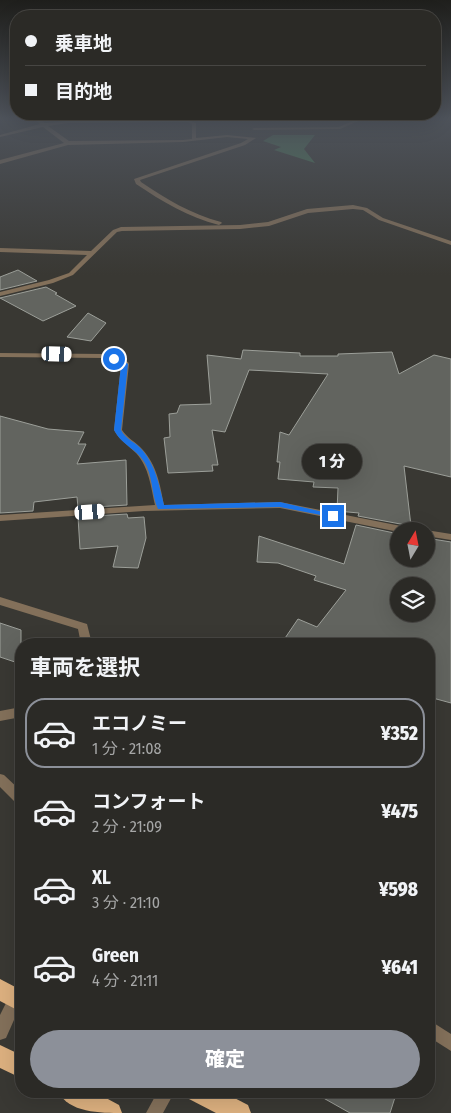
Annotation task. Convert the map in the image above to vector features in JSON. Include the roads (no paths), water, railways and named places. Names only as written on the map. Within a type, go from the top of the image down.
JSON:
[{"type":"highway","points":[[0,1056],[15,1064]]},
{"type":"highway","points":[[82,1098],[111,1113]]},
{"type":"highway","points":[[211,1098],[240,1113]]},
{"type":"street","points":[[161,171],[137,179],[138,183],[177,208],[208,221],[240,227]]},
{"type":"street","points":[[0,294],[51,282],[71,274],[114,231],[121,229],[240,227],[269,224],[306,211],[353,207],[365,209],[381,220],[451,243]]},
{"type":"street","points":[[0,250],[92,253]]},
{"type":"street","points":[[0,354],[104,356],[124,364],[118,430],[122,438],[139,450],[151,467],[160,508]]},
{"type":"street","points":[[0,518],[160,508],[280,505],[390,527]]},
{"type":"street","points":[[435,534],[451,537]]},
{"type":"street","points":[[0,601],[83,627],[86,638]]},
{"type":"street","points":[[0,716],[15,713]]},
{"type":"street","points":[[0,779],[15,793]]},
{"type":"street","points":[[0,1032],[15,995]]},
{"type":"street","points":[[435,1032],[451,1043]]},
{"type":"street","points":[[154,1113],[163,1098]]}]
